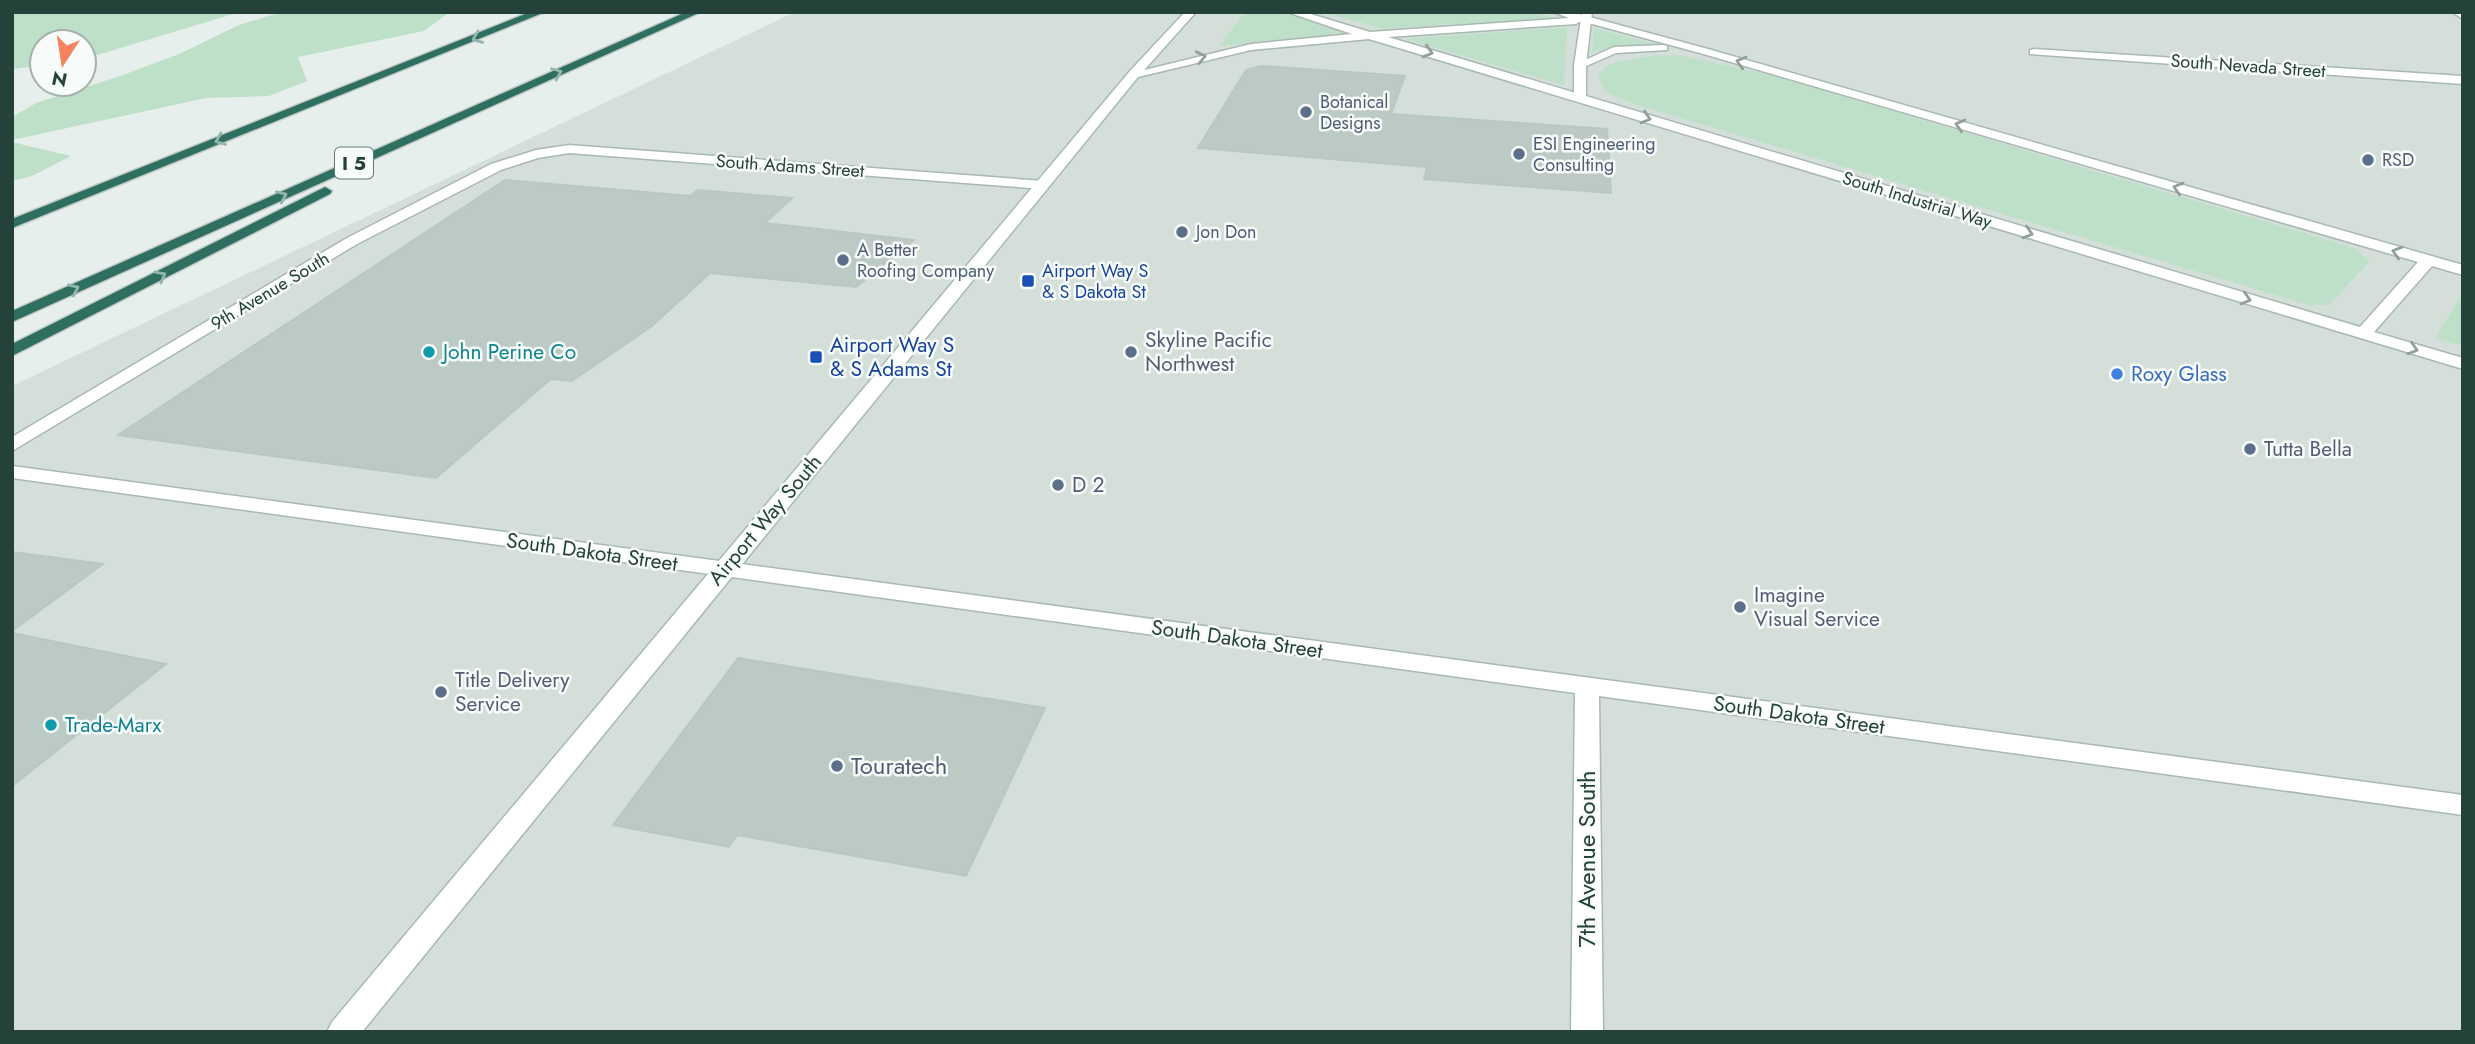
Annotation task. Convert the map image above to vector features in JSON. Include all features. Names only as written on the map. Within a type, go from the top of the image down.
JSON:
[{"type":"highway","points":[[12,224],[540,12]]},
{"type":"highway","name":"I 5","points":[[12,317],[696,12]]},
{"type":"highway","points":[[12,351],[525,86]]},
{"type":"highway","points":[[12,218],[83,195]]},
{"type":"street","name":"Airport Way South","points":[[343,1032],[1134,74],[1191,12]]},
{"type":"street","name":"South Industrial Way","points":[[1293,12],[2463,364]]},
{"type":"street","points":[[1558,12],[1587,16],[2463,270]]},
{"type":"street","points":[[2457,12],[2463,16]]},
{"type":"street","points":[[1372,35],[1587,16]]},
{"type":"street","points":[[1580,98],[1580,65],[1587,16]]},
{"type":"street","name":"South Industrial Way","points":[[1134,74],[1251,47],[1372,35]]},
{"type":"street","points":[[1580,65],[1590,58],[1614,50],[1663,48],[1704,51]]},
{"type":"street","name":"South Nevada Street","points":[[2034,52],[2463,80]]},
{"type":"street","name":"South Adams Street","points":[[536,154],[569,149],[1043,185]]},
{"type":"street","name":"9th Avenue South","points":[[12,445],[352,241],[496,167],[536,154]]},
{"type":"street","points":[[2363,334],[2428,261]]},
{"type":"street","name":"South Dakota Street","points":[[12,472],[2463,804]]},
{"type":"street","name":"7th Avenue South","points":[[1587,686],[1587,1032]]},
{"type":"shaded area","points":[[795,12],[2463,12],[2463,1032],[12,1032],[12,386]]},
{"type":"green space","points":[[12,12],[240,12],[98,55],[98,28],[28,28],[28,67],[12,69]]},
{"type":"green space","points":[[282,12],[450,12],[424,31],[298,57],[307,81],[269,96],[206,98],[12,140],[12,117],[36,103],[52,98],[98,98],[98,83],[179,54],[239,25]]},
{"type":"green space","points":[[1245,12],[1278,12],[1354,33],[1219,46]]},
{"type":"green space","points":[[1322,12],[1533,12],[1553,18],[1385,29]]},
{"type":"green space","points":[[1567,27],[1564,85],[1405,39]]},
{"type":"green space","points":[[1594,28],[1655,44],[1614,47],[1592,52]]},
{"type":"green space","points":[[1655,55],[1684,56],[1778,77],[2354,248],[2370,261],[2329,305],[2309,305],[1637,105],[1605,92],[1598,75],[1609,64]]},
{"type":"green space","points":[[12,142],[71,156],[32,176],[12,181]]},
{"type":"green space","points":[[2463,293],[2463,346],[2435,338]]},
{"type":"building","points":[[1261,66],[1405,76],[1391,114],[1607,129],[1611,193],[1424,179],[1427,167],[1198,148],[1246,70]]},
{"type":"building","name":"John Perine Co","points":[[505,180],[691,196],[697,190],[792,198],[765,223],[914,240],[856,287],[710,273],[652,326],[572,381],[551,379],[436,478],[118,435]]},
{"type":"building","points":[[12,552],[103,564],[12,631]]},
{"type":"building","name":"Trade-Marx","points":[[12,633],[166,664],[12,786]]},
{"type":"building","name":"Touratech","points":[[738,658],[1045,708],[966,876],[737,835],[729,847],[613,825]]},
{"type":"place","name":"Botanical Designs","points":[[1306,112]]},
{"type":"place","name":"ESI Engineering Consulting","points":[[1519,154]]},
{"type":"place","name":"RSD","points":[[2368,160]]},
{"type":"place","name":"Jon Don","points":[[1182,232]]},
{"type":"place","name":"A Better Roofing Company","points":[[843,260]]},
{"type":"place","name":"Airport Way S & S Dakota St","points":[[1028,281]]},
{"type":"place","name":"John Perine Co","points":[[429,352]]},
{"type":"place","name":"Skyline Pacific Northwest","points":[[1131,352]]},
{"type":"place","name":"Airport Way S & S Adams St","points":[[816,357]]},
{"type":"place","name":"Roxy Glass","points":[[2117,374]]},
{"type":"place","name":"Tutta Bella","points":[[2250,449]]},
{"type":"place","name":"D 2","points":[[1058,485]]},
{"type":"place","name":"Imagine Visual Service","points":[[1740,607]]},
{"type":"place","name":"Title Delivery Service","points":[[441,692]]},
{"type":"place","name":"Trade-Marx","points":[[51,725]]},
{"type":"place","name":"Touratech","points":[[837,766]]}]
